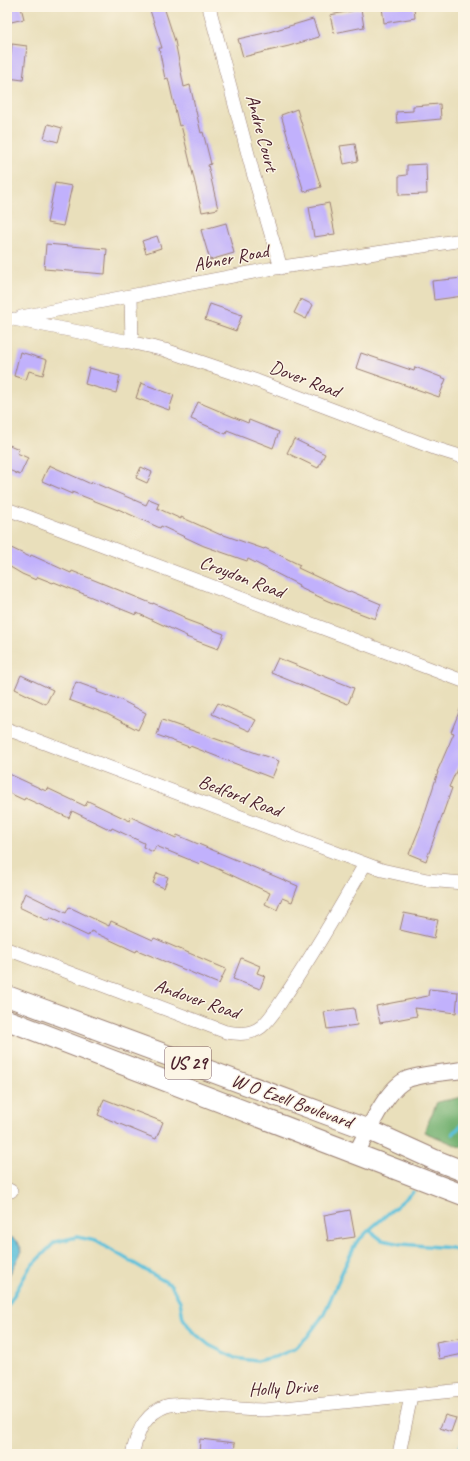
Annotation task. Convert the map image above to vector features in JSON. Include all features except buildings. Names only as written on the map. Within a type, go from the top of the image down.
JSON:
[{"type":"main road","name":"W O Ezell Boulevard","points":[[7,996],[369,1130],[463,1171]]},
{"type":"main road","name":"W O Ezell Boulevard","points":[[7,1020],[463,1196]]},
{"type":"street","name":"Andre Court","points":[[209,7],[253,173],[281,268]]},
{"type":"street","name":"Abner Road","points":[[10,319],[281,268],[463,240]]},
{"type":"street","points":[[131,296],[132,342]]},
{"type":"street","name":"Dover Road","points":[[10,319],[132,342],[164,350],[258,381],[434,448],[463,457]]},
{"type":"street","name":"Croydon Road","points":[[7,509],[463,681]]},
{"type":"street","name":"Bedford Road","points":[[7,729],[364,864],[404,876],[427,880],[463,883]]},
{"type":"street","name":"Andover Road","points":[[7,949],[226,1032],[238,1034],[249,1033],[260,1028],[268,1019],[294,982],[335,917],[364,864]]},
{"type":"street","points":[[356,1154],[392,1091],[403,1082],[410,1079],[463,1070]]},
{"type":"street","name":"Holly Drive","points":[[132,1454],[143,1424],[149,1416],[166,1406],[176,1404],[264,1410],[463,1390]]},
{"type":"street","points":[[399,1454],[411,1396]]},
{"type":"green space","points":[[463,1097],[463,1148],[424,1132],[437,1102]]},
{"type":"water","points":[[7,1235],[20,1245],[22,1251],[7,1279]]},
{"type":"waterway","points":[[453,1134],[463,1123]]},
{"type":"waterway","points":[[7,1307],[30,1267],[55,1242],[77,1237],[96,1241],[171,1285],[180,1301],[183,1318],[192,1331],[209,1345],[235,1358],[256,1361],[275,1357],[294,1349],[307,1337],[324,1314],[356,1243],[413,1192]]},
{"type":"waterway","points":[[369,1230],[382,1240],[401,1244],[452,1248],[463,1254]]},
{"type":"waterway","points":[[460,1454],[460,1447],[463,1442]]}]
